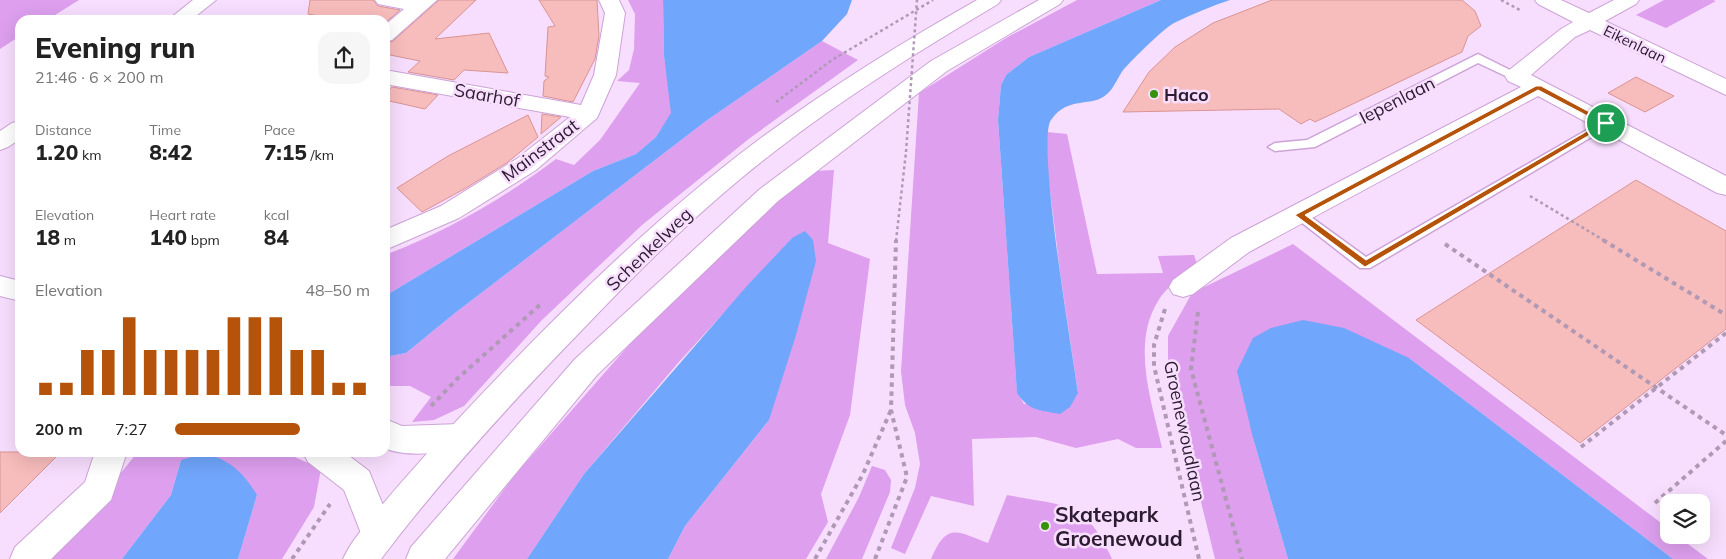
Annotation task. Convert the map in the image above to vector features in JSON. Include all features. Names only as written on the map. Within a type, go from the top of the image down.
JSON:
[{"type":"street","points":[[185,15],[206,0]]},
{"type":"street","points":[[385,0],[423,3]]},
{"type":"street","name":"Mainstraat","points":[[390,239],[450,212],[526,164],[589,113],[605,75],[615,13],[609,0]]},
{"type":"street","name":"Schenkelweg","points":[[369,547],[460,437],[566,328],[697,202],[770,144],[839,95],[893,58],[991,0]]},
{"type":"street","points":[[423,559],[586,367],[769,195],[939,66],[1053,0]]},
{"type":"street","name":"Eikenlaan","points":[[1545,0],[1726,88]]},
{"type":"street","points":[[1516,76],[1568,34],[1588,21],[1629,0]]},
{"type":"street","points":[[390,32],[423,3]]},
{"type":"street","name":"Iepenlaan","points":[[1516,76],[1726,187]]},
{"type":"street","name":"Saarhof","points":[[390,78],[589,113]]},
{"type":"street","points":[[1183,288],[1240,245],[1538,88]]},
{"type":"street","points":[[0,142],[15,132]]},
{"type":"street","points":[[0,286],[15,290]]},
{"type":"street","points":[[390,435],[398,440],[460,437]]},
{"type":"street","points":[[27,559],[99,490],[109,457]]},
{"type":"street","points":[[326,457],[357,481],[369,547]]},
{"type":"lane","name":"Iepenlaan","points":[[1275,147],[1310,144],[1478,58],[1516,76]]},
{"type":"lane","points":[[1299,215],[1365,264],[1606,123]]},
{"type":"path","points":[[875,559],[907,477],[891,410],[894,258],[906,152],[917,0]]},
{"type":"path","points":[[1506,182],[1726,315]]},
{"type":"path","points":[[1424,230],[1726,435]]},
{"type":"path","name":"Groenewoudlaan","points":[[1183,288],[1172,299],[1160,319],[1154,345],[1154,366],[1199,559]]},
{"type":"path","points":[[1201,307],[1197,315],[1191,369],[1242,559]]},
{"type":"path","points":[[1580,447],[1726,333]]},
{"type":"path","points":[[815,559],[863,474],[891,410]]},
{"type":"path","points":[[1655,503],[1726,441]]},
{"type":"shaded area","points":[[0,0],[79,0],[55,15],[15,15],[15,39],[0,49]]},
{"type":"shaded area","points":[[628,0],[663,0],[664,56],[672,113],[656,137],[636,154],[593,171],[390,293],[390,253],[430,236],[474,213],[516,188],[556,159],[574,165],[600,140],[640,83],[617,81],[629,70],[634,49],[635,14]]},
{"type":"shaded area","points":[[1077,0],[1161,0],[1029,57],[1006,75],[1001,85],[998,120],[1017,392],[1024,404],[1078,393],[1047,166],[1047,132],[1067,134],[1097,274],[1163,273],[1158,256],[1194,255],[1197,264],[1166,290],[1158,301],[1150,318],[1146,336],[1146,374],[1162,448],[1136,448],[1118,439],[1076,448],[1036,437],[972,439],[974,506],[931,496],[905,554],[891,548],[915,488],[920,464],[915,433],[905,405],[901,371],[919,93],[1006,38]]},
{"type":"shaded area","points":[[1664,0],[1716,1],[1666,28],[1636,15]]},
{"type":"shaded area","points":[[822,41],[858,60],[750,138],[642,225],[541,321],[464,406],[434,420],[412,422],[431,397],[410,386],[390,386],[390,356],[406,353],[455,313],[706,121]]},
{"type":"shaded area","points":[[834,170],[828,243],[870,259],[850,415],[821,494],[828,522],[806,559],[668,559],[685,526],[769,420],[792,238],[678,363],[584,474],[527,559],[453,559],[514,476],[622,353],[686,284],[766,208],[814,171]]},
{"type":"shaded area","points":[[1293,244],[1660,522],[1660,544],[1688,544],[1708,559],[1673,559],[1409,358],[1253,438],[1288,559],[1215,559],[1168,367],[1168,336],[1192,293]]},
{"type":"shaded area","points":[[134,457],[295,457],[321,469],[314,507],[282,559],[238,559],[257,495],[181,460],[171,495],[122,559],[43,559],[107,490]]},
{"type":"shaded area","points":[[872,466],[885,470],[891,480],[890,492],[862,559],[826,559],[859,497]]},
{"type":"shaded area","name":"Skatepark Groenewoud","points":[[1007,495],[1044,501],[1071,509],[1093,526],[1112,559],[931,559],[942,539],[954,533],[968,535],[988,543]]},
{"type":"water","points":[[663,0],[852,0],[847,14],[822,41],[706,121],[455,313],[406,353],[390,356],[390,293],[593,171],[636,154],[656,137],[671,113],[664,56]]},
{"type":"water","points":[[1161,0],[1230,0],[1195,13],[1169,26],[1124,69],[1107,94],[1095,100],[1065,107],[1051,120],[1048,136],[1048,166],[1057,250],[1078,393],[1070,407],[1060,414],[1035,409],[1021,399],[1017,393],[998,120],[1001,85],[1006,75],[1029,57]]},
{"type":"water","points":[[805,231],[813,240],[816,261],[796,335],[769,420],[685,526],[668,559],[527,559],[584,474],[746,287],[792,238]]},
{"type":"water","points":[[1303,320],[1344,328],[1409,358],[1673,559],[1288,559],[1253,438],[1237,371],[1253,338],[1271,328]]},
{"type":"water","points":[[191,457],[216,457],[236,468],[257,495],[238,559],[122,559],[171,495],[181,460]]},
{"type":"building","points":[[310,0],[373,0],[378,6],[400,10],[390,19],[390,15],[308,14]]},
{"type":"building","points":[[439,0],[476,0],[435,39],[489,33],[508,73],[464,70],[454,80],[408,72],[420,61],[390,55],[390,42]]},
{"type":"building","points":[[539,0],[597,0],[599,36],[595,59],[573,102],[543,96],[544,81],[549,77],[545,76],[548,27],[555,26]]},
{"type":"building","points":[[1272,0],[1462,0],[1475,11],[1481,26],[1468,36],[1462,52],[1315,122],[1310,119],[1301,124],[1279,109],[1123,112],[1149,72],[1175,47],[1213,23]]},
{"type":"building","points":[[1636,77],[1674,96],[1645,112],[1608,93]]},
{"type":"building","points":[[392,87],[438,95],[425,109],[390,101],[390,89]]},
{"type":"building","points":[[542,114],[561,117],[541,134]]},
{"type":"building","points":[[528,115],[538,137],[508,162],[466,188],[422,212],[397,188],[448,156]]},
{"type":"building","points":[[1636,180],[1726,231],[1726,329],[1580,443],[1416,320]]},
{"type":"building","points":[[0,452],[15,452],[15,457],[56,457],[0,513]]},
{"type":"place","name":"Haco","points":[[1154,94]]},
{"type":"place","name":"Skatepark Groenewoud","points":[[1045,526]]},
{"type":"route","points":[[1538,88],[1606,123],[1365,264],[1299,215],[1538,88]]}]
